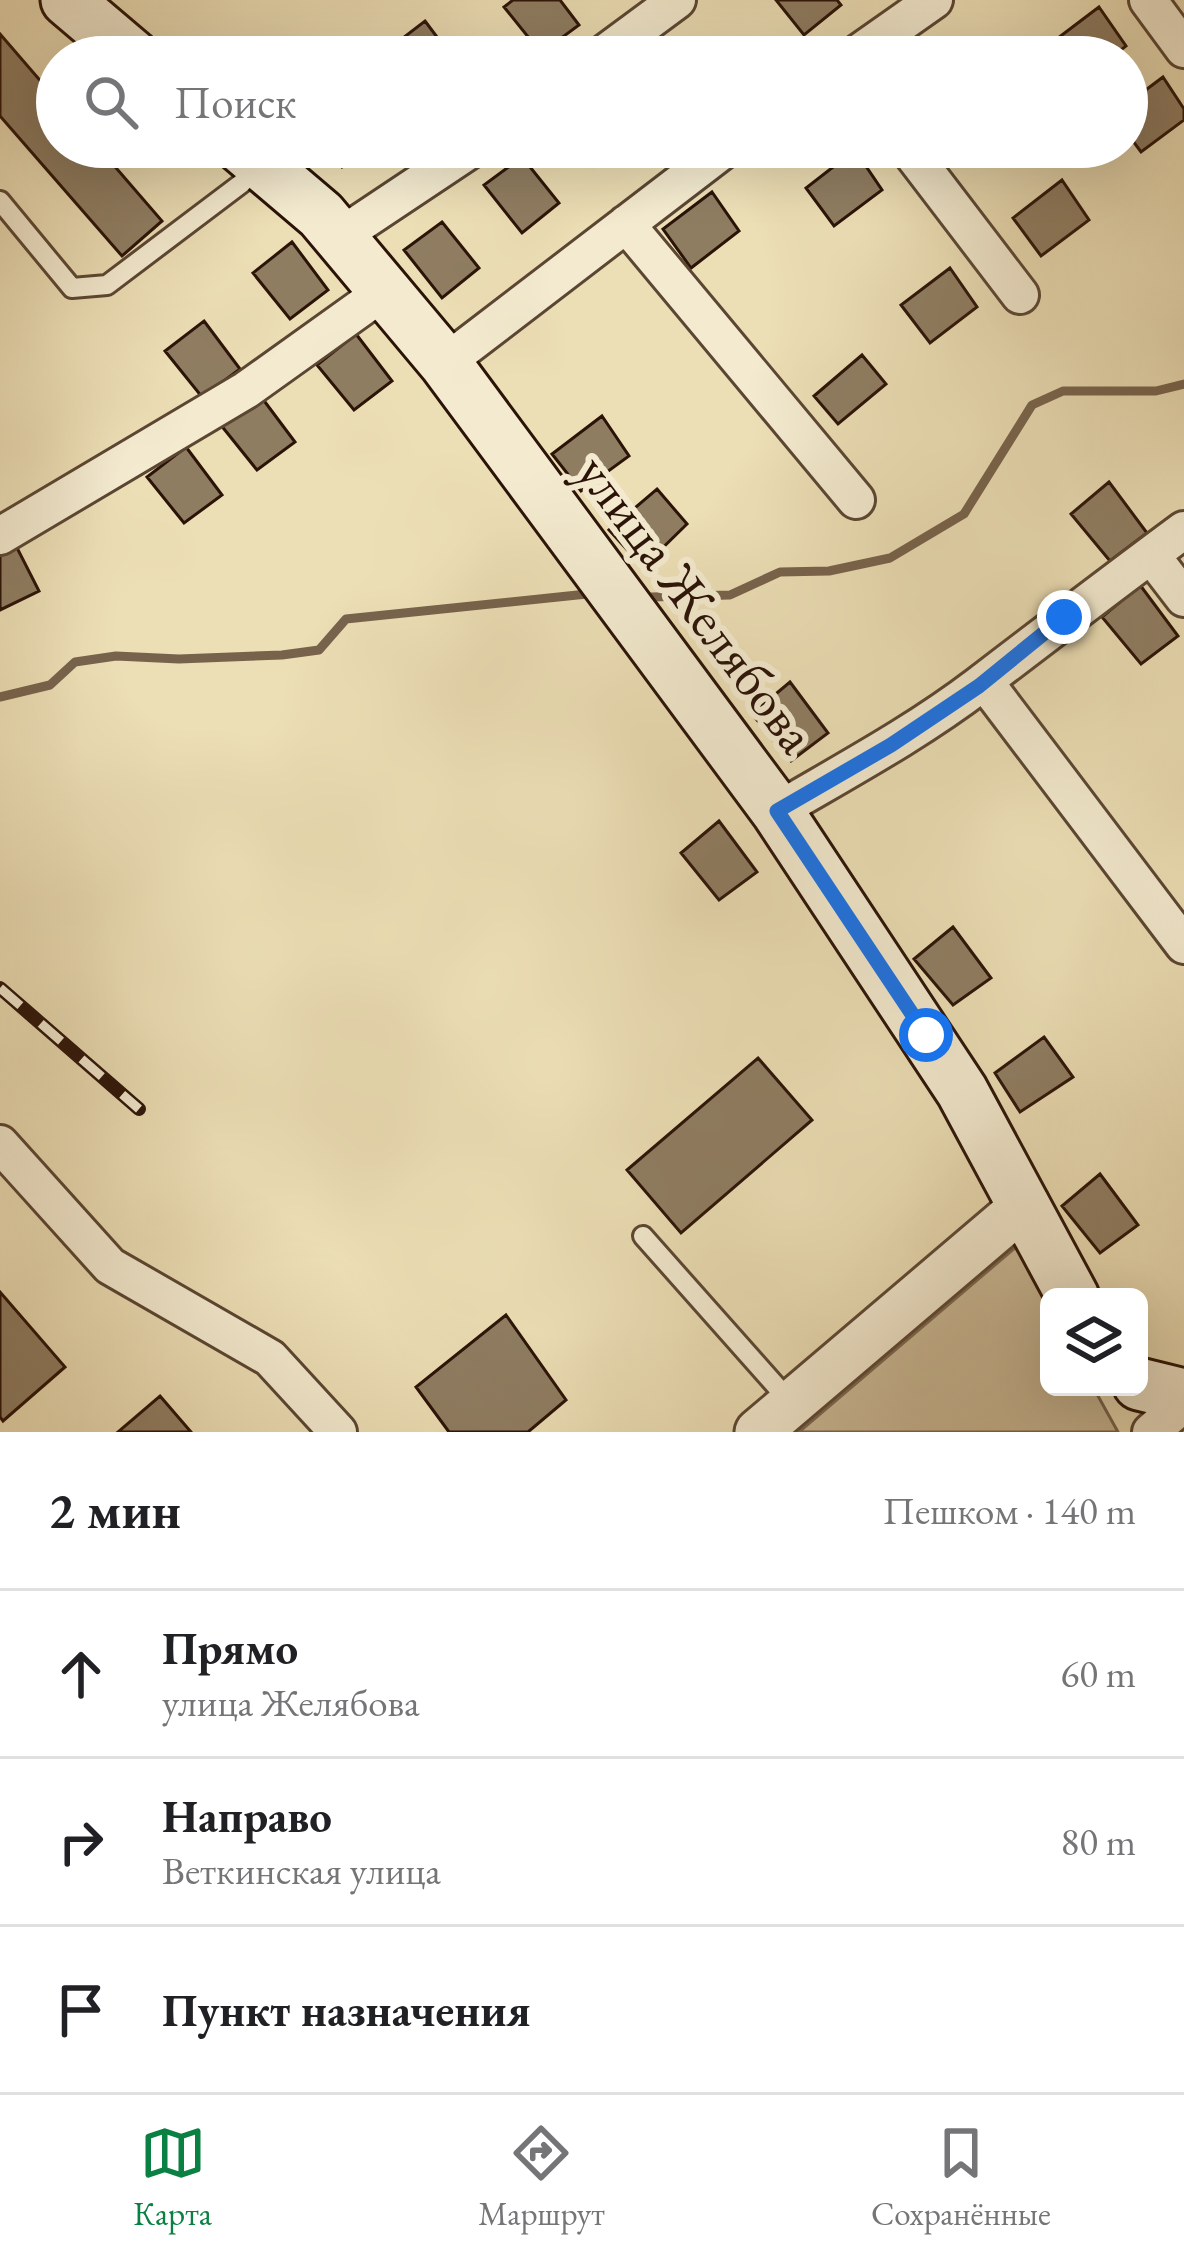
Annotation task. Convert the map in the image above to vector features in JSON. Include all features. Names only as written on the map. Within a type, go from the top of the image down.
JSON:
[{"type":"main road","points":[[67,0],[109,36]]},
{"type":"main road","name":"улица Желябова","points":[[266,168],[321,215],[445,363],[777,811],[962,1091],[1068,1288]]},
{"type":"main road","points":[[1148,1387],[1184,1399]]},
{"type":"street","points":[[628,36],[677,0]]},
{"type":"street","points":[[883,36],[934,0]]},
{"type":"street","points":[[1148,0],[1184,49]]},
{"type":"street","points":[[339,237],[442,168]]},
{"type":"street","points":[[445,363],[699,168]]},
{"type":"street","points":[[923,168],[1020,295]]},
{"type":"street","points":[[626,224],[856,500]]},
{"type":"street","points":[[0,536],[246,390],[382,292]]},
{"type":"street","points":[[777,811],[891,745],[984,681],[1184,530]]},
{"type":"street","points":[[1151,555],[1184,598]]},
{"type":"street","points":[[984,681],[1184,945]]},
{"type":"street","points":[[0,1144],[110,1266],[270,1358],[338,1432]]},
{"type":"street","points":[[775,1418],[1026,1204]]},
{"type":"street","points":[[1151,1432],[1184,1399]]},
{"type":"lane","points":[[0,201],[72,288],[107,285],[242,183],[246,168]]},
{"type":"lane","points":[[643,1236],[775,1418]]},
{"type":"shaded area","points":[[1016,1247],[1040,1291],[1040,1396],[1098,1396],[1118,1432],[799,1432]]},
{"type":"building","points":[[513,0],[560,0],[579,25],[564,36],[527,36],[504,7]]},
{"type":"building","points":[[776,0],[837,0],[841,5],[804,35]]},
{"type":"building","points":[[1099,7],[1119,36],[1061,36]]},
{"type":"building","points":[[425,21],[436,36],[406,36]]},
{"type":"building","points":[[0,34],[36,76],[36,157],[0,116]]},
{"type":"building","points":[[1163,77],[1184,109],[1184,120],[1148,147],[1148,88]]},
{"type":"building","points":[[45,168],[116,168],[162,221],[122,256]]},
{"type":"building","points":[[507,168],[531,168],[559,203],[522,233],[484,185]]},
{"type":"building","points":[[832,168],[867,168],[882,190],[834,226],[806,188]]},
{"type":"building","points":[[1062,180],[1089,220],[1041,256],[1013,218]]},
{"type":"building","points":[[712,192],[739,231],[691,268],[663,229]]},
{"type":"building","points":[[442,222],[479,268],[442,298],[404,250]]},
{"type":"building","points":[[292,242],[328,290],[290,319],[253,273]]},
{"type":"building","points":[[950,268],[977,307],[930,343],[901,305]]},
{"type":"building","points":[[204,321],[240,369],[202,397],[165,351]]},
{"type":"building","points":[[356,334],[392,381],[354,410],[317,365]]},
{"type":"building","points":[[862,355],[886,384],[838,424],[814,396]]},
{"type":"building","points":[[259,394],[295,442],[257,470],[220,424]]},
{"type":"building","points":[[602,416],[629,456],[581,491],[552,454]]},
{"type":"building","points":[[186,447],[222,495],[184,523],[147,477]]},
{"type":"building","points":[[1109,482],[1147,533],[1110,561],[1071,514]]},
{"type":"building","points":[[657,489],[687,524],[643,567],[609,530]]},
{"type":"building","points":[[12,538],[39,591],[0,610],[0,544]]},
{"type":"building","points":[[1140,585],[1178,636],[1141,664],[1102,617]]},
{"type":"building","points":[[790,682],[828,733],[791,761],[752,714]]},
{"type":"building","points":[[719,821],[757,872],[719,900],[681,853]]},
{"type":"building","points":[[953,927],[991,978],[953,1005],[914,959]]},
{"type":"building","points":[[1044,1037],[1073,1077],[1020,1112],[995,1073]]},
{"type":"building","points":[[758,1058],[812,1120],[681,1233],[627,1170]]},
{"type":"building","points":[[1100,1174],[1138,1225],[1100,1253],[1062,1206]]},
{"type":"building","points":[[0,1292],[65,1367],[3,1421],[0,1417]]},
{"type":"building","points":[[506,1315],[566,1400],[528,1432],[449,1432],[416,1387]]},
{"type":"building","points":[[160,1396],[191,1432],[118,1432]]},
{"type":"waterway","points":[[651,597],[730,595],[780,572],[829,571],[890,558],[964,514],[1032,405],[1063,391],[1156,391],[1184,384]]},
{"type":"waterway","points":[[0,697],[50,685],[75,662],[116,656],[282,655],[319,650],[346,619],[587,594]]},
{"type":"railway","points":[[0,988],[139,1109]]},
{"type":"route","points":[[926,1035],[777,811],[891,745],[979,686],[1064,617]]}]
